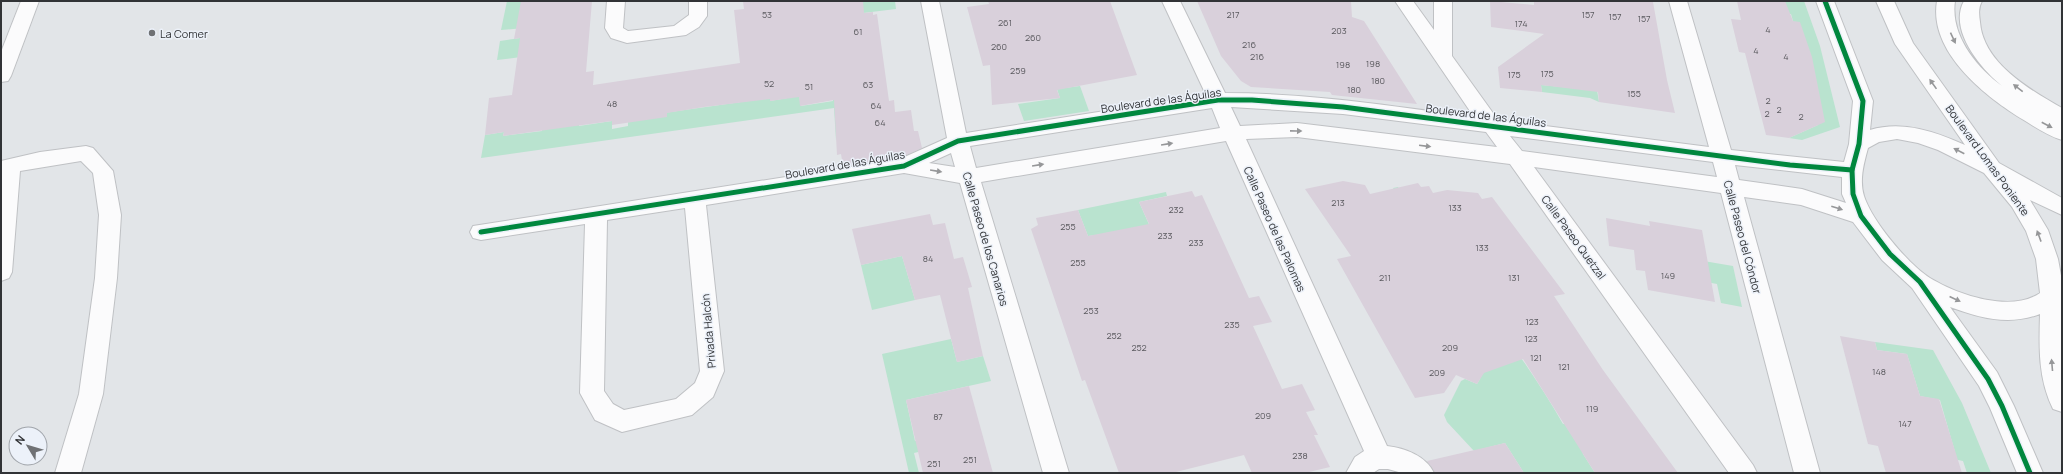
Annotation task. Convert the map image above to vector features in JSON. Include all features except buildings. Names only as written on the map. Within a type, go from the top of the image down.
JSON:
[{"type":"street","points":[[1,76],[30,1]]},
{"type":"street","points":[[616,1],[614,28],[618,34],[627,37],[679,31],[692,24],[698,16],[698,1]]},
{"type":"street","name":"Calle Paseo de los Canarios","points":[[930,1],[958,141],[1056,473]]},
{"type":"street","name":"Calle Paseo de las Palomas","points":[[1171,1],[1218,100],[1379,457]]},
{"type":"street","name":"Calle Paseo Quetzal","points":[[1404,1],[1443,55],[1490,126],[1516,157],[1744,473]]},
{"type":"street","points":[[1443,1],[1443,55]]},
{"type":"street","name":"Calle Paseo del Cóndor","points":[[1678,1],[1722,156],[1807,473]]},
{"type":"street","points":[[1825,1],[1863,101],[1859,144],[1852,170],[1853,194],[1862,216],[1890,254],[1920,282],[1988,379],[2002,406],[2030,473]]},
{"type":"street","name":"Boulevard Lomas Poniente","points":[[1885,1],[1904,44],[1993,170],[2020,201],[2037,230],[2057,293],[2051,348],[2053,372],[2062,402]]},
{"type":"street","points":[[1946,1],[1945,18],[1954,41],[1966,60],[1999,95],[2035,110],[2062,117]]},
{"type":"street","points":[[1972,1],[1968,25],[1975,45],[1985,58],[2005,77],[2035,110],[2062,133]]},
{"type":"street","name":"Boulevard de las Águilas","points":[[481,232],[904,166],[958,141],[1218,100],[1252,100],[1343,107],[1804,167],[1852,170]]},
{"type":"street","name":"Boulevard de las Águilas","points":[[904,166],[968,176],[1232,133],[1297,130],[1516,157],[1802,197],[1862,216]]},
{"type":"street","points":[[1859,144],[1876,135],[1894,132],[1921,137],[1945,144],[2042,198],[2062,207]]},
{"type":"street","points":[[1,272],[5,167],[86,152],[103,172],[110,215],[106,278],[91,394],[68,473]]},
{"type":"street","name":"Privada Halcón","points":[[596,214],[592,393],[604,412],[622,421],[683,408],[704,390],[712,371],[695,198]]},
{"type":"street","points":[[1920,282],[1958,302],[1997,312],[2019,311],[2057,293]]},
{"type":"street","points":[[1359,473],[1368,462],[1379,457],[1392,457],[1406,461],[1421,473]]},
{"type":"green space","points":[[507,1],[525,1],[524,28],[501,30]]},
{"type":"green space","points":[[786,1],[895,1],[896,9],[830,17]]},
{"type":"green space","points":[[1785,1],[1804,1],[1820,46],[1840,127],[1802,140],[1789,138],[1818,125],[1791,14],[1785,14]]},
{"type":"green space","points":[[520,38],[521,57],[497,60],[500,41]]},
{"type":"green space","points":[[848,73],[836,140],[834,108],[481,158],[485,135],[504,132],[503,136],[542,131],[542,127],[579,122],[579,126],[612,121],[612,129],[628,126],[628,118],[770,98],[770,101],[799,96],[801,106],[833,101],[830,75]]},
{"type":"green space","points":[[1541,85],[1597,90],[1599,102],[1590,98],[1542,92]]},
{"type":"green space","points":[[1080,86],[1089,111],[1024,121],[1018,104],[1060,98],[1057,89]]},
{"type":"green space","points":[[1398,187],[1525,363],[1563,424],[1574,421],[1583,454],[1595,473],[1524,473],[1505,443],[1474,451],[1447,422],[1444,415],[1461,381],[1465,379],[1477,384],[1481,373],[1423,233],[1393,188]]},
{"type":"green space","points":[[1166,192],[1167,196],[1139,202],[1151,229],[1088,236],[1078,210]]},
{"type":"green space","points":[[902,256],[915,300],[872,310],[861,265]]},
{"type":"green space","points":[[1686,258],[1733,266],[1742,307],[1721,303],[1717,284],[1690,279]]},
{"type":"green space","points":[[951,339],[957,362],[983,356],[991,381],[906,400],[915,441],[970,428],[983,437],[914,453],[919,473],[909,473],[882,354]]},
{"type":"green space","points":[[1875,342],[1933,350],[1962,403],[1991,473],[1967,473],[1963,461],[1948,458],[1955,452],[1940,400],[1920,396],[1907,354],[1877,350]]},
{"type":"cycle path","points":[[1825,1],[1863,101],[1859,144],[1852,170],[1853,194],[1861,216],[1890,254],[1920,282],[1988,379],[2002,406],[2030,473]]},
{"type":"cycle path","points":[[481,232],[904,166],[958,141],[1218,100],[1252,100],[1343,107],[1790,165],[1852,170]]},
{"type":"place","name":"La Comer","points":[[152,33]]}]
